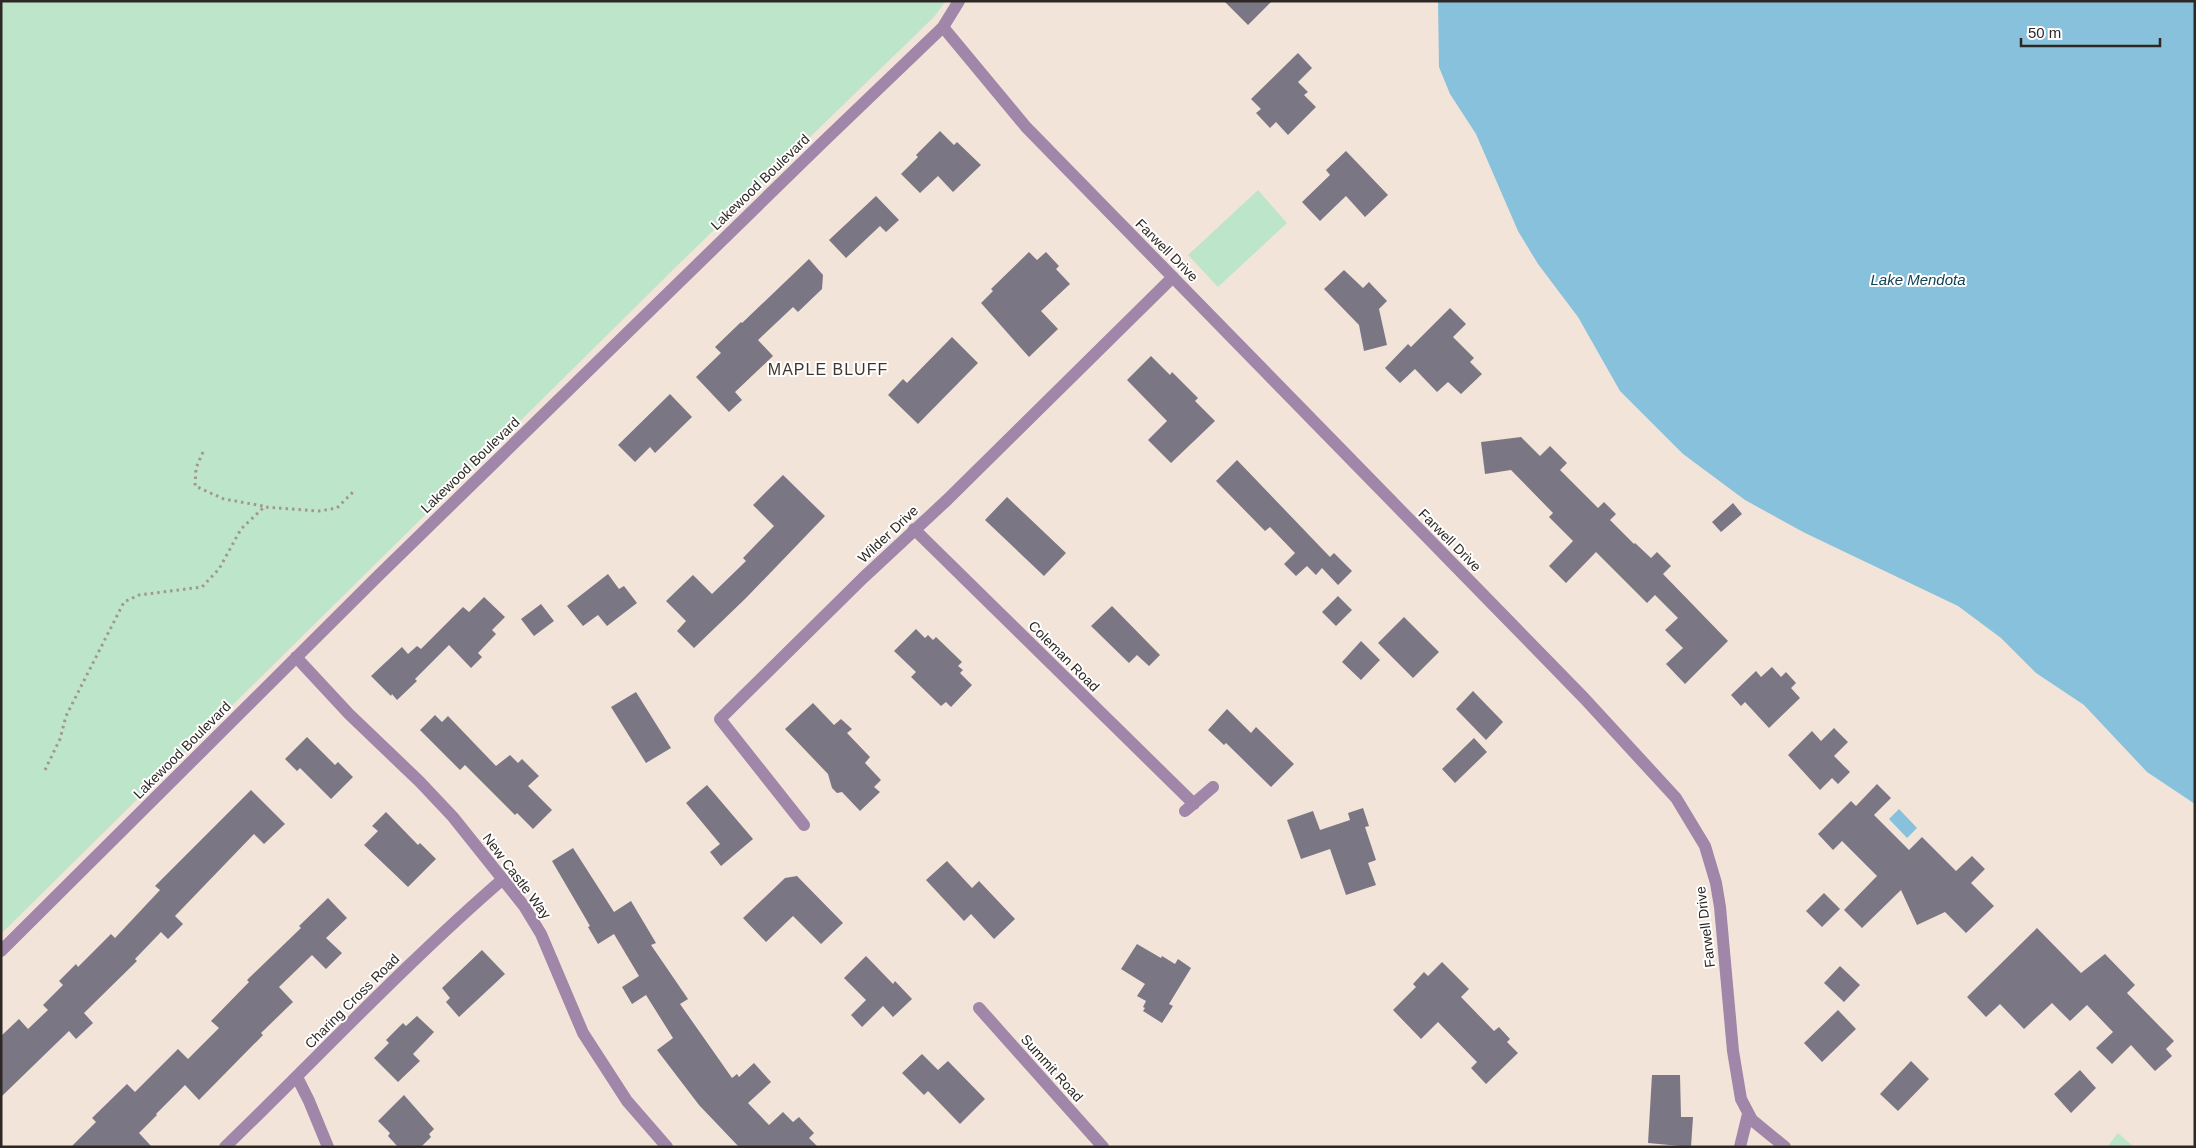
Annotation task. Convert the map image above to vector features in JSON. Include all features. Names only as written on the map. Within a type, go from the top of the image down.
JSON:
[{"type":"street","name":"Lakewood Boulevard","points":[[1,951],[296,657],[943,27],[959,1]]},
{"type":"street","name":"Farwell Drive","points":[[943,27],[1026,128],[1578,693],[1676,798],[1704,846],[1716,883],[1733,1051],[1741,1099],[1752,1120],[1785,1147]]},
{"type":"street","name":"Wilder Drive","points":[[804,825],[720,719],[947,500],[1172,277]]},
{"type":"street","name":"Coleman Road","points":[[914,530],[1189,808],[1213,787]]},
{"type":"street","name":"New Castle Way","points":[[296,657],[349,714],[420,782],[453,817],[524,906],[541,934],[583,1033],[627,1101],[667,1147]]},
{"type":"street","name":"Charing Cross Road","points":[[225,1147],[370,1002],[464,913],[503,879]]},
{"type":"street","name":"Summit Road","points":[[979,1008],[1104,1147]]},
{"type":"street","points":[[297,1077],[310,1100],[328,1147]]},
{"type":"street","points":[[1740,1147],[1748,1114]]},
{"type":"path","points":[[203,452],[196,468],[195,486],[224,499],[264,506],[319,511],[337,508],[353,492]]},
{"type":"path","points":[[45,770],[60,739],[70,709],[124,602],[139,595],[202,587],[219,569],[242,529],[264,506]]},
{"type":"green space","points":[[1,1],[946,1],[934,17],[683,260],[1,934]]},
{"type":"green space","points":[[1258,190],[1287,223],[1218,287],[1188,255]]},
{"type":"green space","points":[[2118,1133],[2134,1147],[2107,1147]]},
{"type":"water","name":"Lake Mendota","points":[[1438,1],[2195,1],[2195,804],[2147,772],[2084,705],[2036,673],[2001,638],[1958,606],[1805,533],[1745,500],[1683,454],[1620,391],[1578,317],[1538,264],[1518,231],[1476,134],[1450,94],[1439,67]]},
{"type":"water","points":[[1899,809],[1917,828],[1907,838],[1889,819]]},
{"type":"building","points":[[1224,1],[1272,1],[1248,25]]},
{"type":"building","points":[[1298,53],[1312,68],[1298,82],[1308,92],[1304,95],[1316,107],[1288,135],[1276,122],[1270,128],[1256,113],[1261,109],[1251,99]]},
{"type":"building","points":[[940,131],[954,145],[957,142],[981,165],[953,192],[938,176],[920,193],[901,174],[918,157],[916,155]]},
{"type":"building","points":[[1346,151],[1388,195],[1365,217],[1346,196],[1320,221],[1302,202],[1330,175],[1326,170]]},
{"type":"building","points":[[876,196],[899,220],[886,232],[880,226],[846,258],[829,240]]},
{"type":"building","points":[[1029,252],[1037,260],[1046,252],[1059,266],[1056,269],[1070,284],[1041,311],[1058,329],[1029,357],[981,303],[993,291],[991,289]]},
{"type":"building","points":[[809,259],[823,275],[822,289],[798,312],[793,307],[758,340],[773,356],[735,392],[742,400],[729,412],[696,377],[721,353],[715,347]]},
{"type":"building","points":[[1344,270],[1363,288],[1369,282],[1387,301],[1379,309],[1387,345],[1364,351],[1359,325],[1324,289]]},
{"type":"building","points":[[1450,308],[1466,324],[1453,337],[1474,358],[1470,362],[1482,374],[1461,394],[1448,382],[1437,392],[1415,369],[1400,383],[1385,368],[1408,344],[1411,347]]},
{"type":"building","points":[[952,337],[978,363],[918,424],[888,395],[903,379],[907,383]]},
{"type":"building","points":[[1151,356],[1170,375],[1172,372],[1198,398],[1195,401],[1215,421],[1171,463],[1148,440],[1167,421],[1127,380]]},
{"type":"building","points":[[670,394],[692,417],[655,453],[650,447],[635,462],[618,445]]},
{"type":"building","points":[[1521,437],[1540,456],[1550,446],[1567,463],[1560,470],[1598,508],[1604,502],[1616,514],[1610,520],[1634,544],[1651,558],[1657,552],[1671,566],[1663,574],[1728,641],[1685,684],[1666,664],[1683,648],[1665,630],[1678,618],[1655,595],[1647,603],[1596,552],[1566,583],[1549,566],[1573,541],[1549,517],[1553,513],[1511,470],[1485,474],[1481,442]]},
{"type":"building","points":[[1237,460],[1330,557],[1334,553],[1352,571],[1338,585],[1322,568],[1316,575],[1307,566],[1296,576],[1284,564],[1295,553],[1270,527],[1265,531],[1216,481]]},
{"type":"building","points":[[783,475],[825,516],[746,598],[694,648],[677,631],[686,621],[666,601],[693,575],[712,594],[746,561],[743,558],[774,526],[753,505]]},
{"type":"building","points":[[1007,497],[1066,553],[1044,576],[985,520]]},
{"type":"building","points":[[1733,503],[1742,514],[1721,532],[1712,522]]},
{"type":"building","points":[[608,574],[619,589],[624,586],[637,603],[607,626],[598,615],[583,626],[567,606]]},
{"type":"building","points":[[1338,596],[1352,610],[1336,626],[1322,612]]},
{"type":"building","points":[[484,597],[505,617],[492,630],[496,634],[478,653],[482,657],[471,668],[449,645],[397,700],[371,676],[402,647],[408,654],[417,646],[421,649],[463,607],[469,612]]},
{"type":"building","points":[[541,604],[554,621],[534,636],[521,619]]},
{"type":"building","points":[[1112,606],[1160,655],[1149,666],[1137,655],[1129,663],[1091,626]]},
{"type":"building","points":[[1404,617],[1439,652],[1413,678],[1378,643]]},
{"type":"building","points":[[916,629],[925,638],[928,635],[933,640],[936,637],[962,662],[958,666],[963,670],[960,673],[972,685],[951,707],[946,702],[941,706],[911,677],[916,672],[894,651]]},
{"type":"building","points":[[1361,641],[1380,660],[1361,680],[1342,662]]},
{"type":"building","points":[[1772,667],[1781,677],[1786,672],[1796,683],[1791,688],[1800,698],[1769,728],[1745,702],[1741,706],[1731,695],[1756,671],[1761,677]]},
{"type":"building","points":[[1473,691],[1503,722],[1486,740],[1456,709]]},
{"type":"building","points":[[636,692],[671,748],[646,763],[611,707]]},
{"type":"building","points":[[813,703],[834,725],[841,719],[852,729],[847,733],[870,757],[865,763],[881,780],[874,787],[880,792],[860,811],[842,792],[837,793],[832,788],[828,774],[785,729]]},
{"type":"building","points":[[1227,709],[1251,733],[1256,727],[1294,764],[1271,787],[1226,743],[1224,745],[1208,730]]},
{"type":"building","points":[[435,715],[442,722],[448,716],[496,766],[510,755],[518,763],[522,759],[539,776],[528,786],[552,810],[533,829],[517,813],[515,815],[465,765],[460,770],[420,730]]},
{"type":"building","points":[[1834,728],[1848,742],[1834,756],[1850,772],[1838,784],[1832,778],[1820,790],[1788,755],[1812,731],[1821,741]]},
{"type":"building","points":[[307,737],[335,765],[338,762],[353,777],[331,799],[300,768],[297,771],[285,759]]},
{"type":"building","points":[[1474,738],[1487,752],[1455,783],[1442,769]]},
{"type":"building","points":[[1877,784],[1891,798],[1874,815],[1909,850],[1922,837],[1956,871],[1972,856],[1985,869],[1971,883],[1994,906],[1966,933],[1945,912],[1917,925],[1901,890],[1862,928],[1844,910],[1877,876],[1842,841],[1833,850],[1818,834],[1851,801],[1856,806]]},
{"type":"building","points":[[707,785],[753,839],[721,866],[710,852],[720,844],[686,803]]},
{"type":"building","points":[[251,790],[285,824],[264,844],[254,834],[175,916],[183,924],[168,939],[161,932],[135,959],[137,961],[84,1013],[93,1023],[76,1039],[69,1031],[1,1097],[1,1036],[19,1019],[28,1029],[48,1010],[43,1005],[63,985],[59,981],[76,964],[78,967],[111,934],[115,938],[160,890],[155,886]]},
{"type":"building","points":[[1363,808],[1369,826],[1365,827],[1376,860],[1368,863],[1376,885],[1346,895],[1330,849],[1301,859],[1287,820],[1313,811],[1320,830],[1350,820],[1348,813]]},
{"type":"building","points":[[386,812],[418,845],[420,843],[436,859],[408,887],[364,845],[378,831],[372,826]]},
{"type":"building","points":[[573,848],[614,912],[631,901],[656,943],[651,945],[688,999],[680,1004],[732,1078],[737,1074],[739,1077],[754,1063],[771,1082],[748,1103],[769,1125],[783,1112],[793,1122],[799,1117],[814,1133],[809,1138],[818,1147],[739,1147],[699,1105],[657,1050],[673,1038],[646,995],[632,1004],[622,987],[639,976],[614,934],[598,944],[588,927],[590,926],[552,861]]},
{"type":"building","points":[[947,861],[972,888],[979,881],[1015,919],[994,939],[971,914],[964,921],[926,880]]},
{"type":"building","points":[[797,876],[843,923],[821,944],[793,916],[766,942],[743,918],[785,878]]},
{"type":"building","points":[[1824,893],[1840,909],[1822,927],[1806,911]]},
{"type":"building","points":[[328,898],[347,918],[326,938],[342,953],[326,969],[312,955],[279,987],[293,1002],[261,1033],[263,1035],[199,1100],[185,1085],[156,1114],[139,1133],[152,1147],[71,1147],[96,1122],[92,1118],[127,1084],[135,1092],[178,1049],[188,1059],[219,1028],[211,1021],[249,982],[247,980],[301,928],[299,926]]},
{"type":"building","points":[[2037,928],[2081,973],[2105,954],[2135,985],[2127,993],[2174,1041],[2166,1049],[2172,1056],[2155,1071],[2131,1045],[2112,1064],[2096,1048],[2113,1032],[2087,1005],[2070,1021],[2052,1003],[2024,1029],[2000,1004],[1986,1017],[1967,997]]},
{"type":"building","points":[[1137,944],[1161,958],[1162,956],[1175,964],[1178,959],[1191,968],[1169,1004],[1173,1006],[1162,1023],[1143,1011],[1146,1001],[1137,996],[1145,984],[1121,969]]},
{"type":"building","points":[[482,950],[505,974],[459,1017],[446,1002],[450,998],[442,988]]},
{"type":"building","points":[[866,956],[893,984],[895,981],[912,999],[893,1017],[883,1006],[862,1027],[851,1015],[866,1000],[844,978]]},
{"type":"building","points":[[1442,962],[1469,989],[1461,997],[1494,1031],[1499,1027],[1510,1039],[1507,1042],[1518,1053],[1486,1084],[1471,1068],[1477,1062],[1438,1022],[1421,1039],[1393,1010],[1416,987],[1413,984],[1424,972],[1428,976]]},
{"type":"building","points":[[1840,966],[1860,985],[1844,1002],[1824,983]]},
{"type":"building","points":[[1838,1010],[1856,1029],[1822,1062],[1804,1043]]},
{"type":"building","points":[[417,1016],[434,1032],[413,1054],[420,1061],[398,1082],[374,1058],[389,1043],[386,1040],[403,1023],[406,1026]]},
{"type":"building","points":[[922,1054],[938,1070],[948,1061],[985,1099],[960,1124],[928,1091],[924,1095],[902,1073]]},
{"type":"building","points":[[1911,1061],[1929,1079],[1898,1111],[1880,1094]]},
{"type":"building","points":[[2080,1070],[2096,1088],[2071,1113],[2054,1094]]},
{"type":"building","points":[[1652,1075],[1680,1075],[1681,1117],[1693,1117],[1691,1147],[1648,1143]]},
{"type":"building","points":[[404,1095],[434,1129],[429,1134],[431,1137],[421,1147],[398,1147],[388,1136],[390,1133],[378,1121]]},
{"type":"district","name":"MAPLE BLUFF","points":[[828,369]]}]
